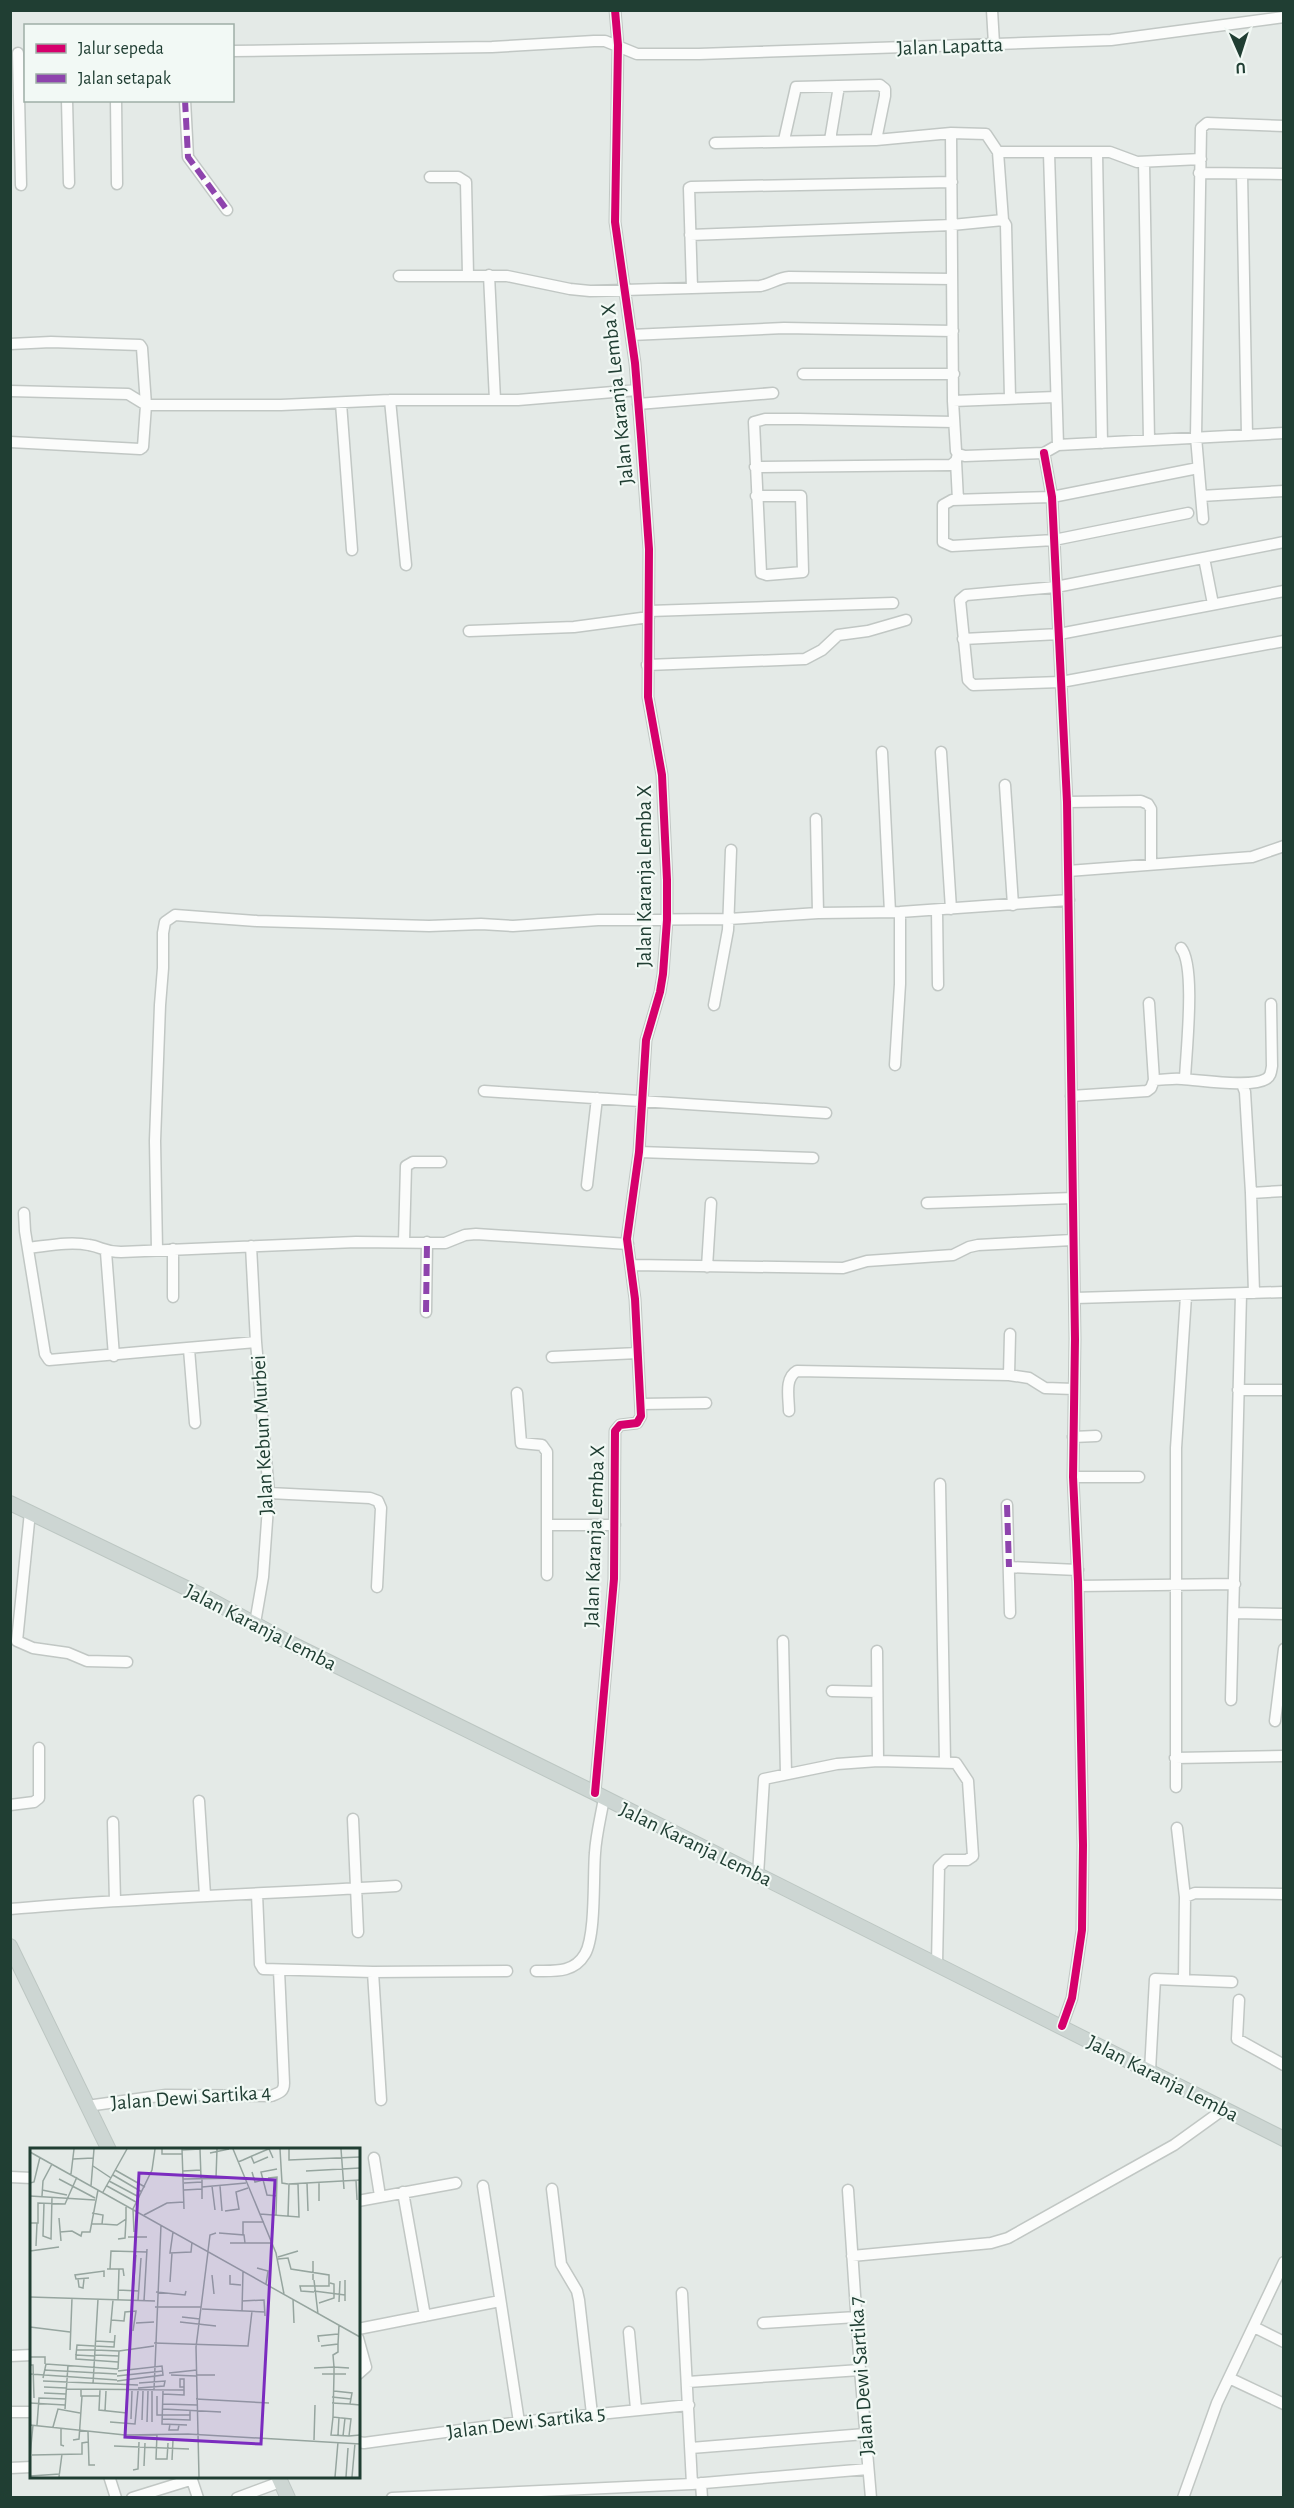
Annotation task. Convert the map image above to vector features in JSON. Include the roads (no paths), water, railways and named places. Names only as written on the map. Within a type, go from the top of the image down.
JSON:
[{"type":"main road","name":"Jalan Karanja Lemba","points":[[10,1503],[255,1623],[296,1646],[1062,2026],[1284,2139]]},
{"type":"main road","points":[[10,1946],[108,2148]]},
{"type":"main road","points":[[279,2479],[288,2498]]},
{"type":"street","name":"Jalan Karanja Lemba X","points":[[536,1971],[569,1969],[582,1958],[589,1943],[614,1586],[615,1431],[618,1426],[639,1421],[641,1404],[632,1265],[628,1244],[639,1152],[646,1040],[660,992],[667,920],[662,775],[651,719],[647,665],[649,549],[637,390],[615,211],[618,45],[615,10]]},
{"type":"street","points":[[992,10],[994,45]]},
{"type":"street","name":"Jalan Lapatta","points":[[234,51],[492,47],[594,40],[618,45],[630,52],[654,55],[994,45],[1135,38],[1284,17]]},
{"type":"street","points":[[18,53],[21,185]]},
{"type":"street","points":[[784,140],[795,87],[839,86],[883,87],[885,96],[876,140]]},
{"type":"street","points":[[830,140],[839,86]]},
{"type":"street","points":[[67,102],[69,183]]},
{"type":"street","points":[[116,102],[117,184]]},
{"type":"street","points":[[185,102],[188,158],[227,210]]},
{"type":"street","points":[[1203,519],[1196,437],[1200,130],[1204,124],[1284,126]]},
{"type":"street","points":[[951,133],[953,401],[958,500]]},
{"type":"street","points":[[715,143],[876,140],[951,133],[986,134],[998,152],[1002,220],[1006,225],[1010,398]]},
{"type":"street","points":[[998,152],[1116,153],[1137,162],[1201,159]]},
{"type":"street","points":[[1097,152],[1102,443]]},
{"type":"street","points":[[1049,153],[1058,445]]},
{"type":"street","points":[[1144,162],[1149,440]]},
{"type":"street","points":[[1199,173],[1284,174]]},
{"type":"street","points":[[1242,174],[1247,435]]},
{"type":"street","points":[[430,177],[458,177],[466,182],[468,275]]},
{"type":"street","points":[[692,288],[689,188],[691,187],[952,182]]},
{"type":"street","points":[[690,235],[952,225],[1002,220]]},
{"type":"street","points":[[489,275],[495,400]]},
{"type":"street","points":[[399,276],[489,275],[525,279],[570,289],[624,290],[760,286],[780,277],[952,279]]},
{"type":"street","points":[[631,335],[784,328],[953,331]]},
{"type":"street","points":[[10,344],[51,342],[140,345],[146,405],[143,447],[140,449],[10,442]]},
{"type":"street","points":[[803,374],[954,374]]},
{"type":"street","points":[[10,391],[128,394],[146,405],[495,400],[637,390]]},
{"type":"street","points":[[638,404],[773,393]]},
{"type":"street","points":[[953,401],[1056,397]]},
{"type":"street","points":[[390,400],[406,565]]},
{"type":"street","points":[[341,403],[352,550]]},
{"type":"street","points":[[756,496],[801,496],[803,572],[767,575],[761,573],[756,496],[753,424],[758,420],[954,422]]},
{"type":"street","points":[[755,467],[951,465],[957,458],[965,456],[1044,453],[1058,445],[1284,433]]},
{"type":"street","points":[[1044,453],[1052,497],[1067,802],[1072,1240],[1075,1298],[1073,1477],[1078,1570],[1083,1845],[1082,1930],[1072,1998],[1062,2026]]},
{"type":"street","points":[[1188,513],[1054,540],[948,545],[943,542],[943,505],[948,501],[1052,497],[1198,468]]},
{"type":"street","points":[[1201,496],[1284,491]]},
{"type":"street","points":[[1284,543],[1056,586],[964,596],[960,600],[968,680],[971,684],[1061,682],[1284,641]]},
{"type":"street","points":[[1204,558],[1213,604]]},
{"type":"street","points":[[963,639],[1059,634],[1284,591]]},
{"type":"street","points":[[468,631],[574,627],[649,614],[893,603]]},
{"type":"street","points":[[647,665],[805,658],[822,650],[838,635],[868,631],[906,620]]},
{"type":"street","points":[[882,752],[900,984],[895,1065]]},
{"type":"street","points":[[940,752],[951,909]]},
{"type":"street","points":[[1005,785],[1012,905]]},
{"type":"street","points":[[1067,802],[1142,801],[1148,804],[1151,809],[1151,863]]},
{"type":"street","points":[[816,819],[818,913]]},
{"type":"street","points":[[1068,871],[1251,857],[1284,846]]},
{"type":"street","points":[[714,1005],[729,919],[731,850]]},
{"type":"street","points":[[157,1250],[155,1141],[159,1015],[163,933],[165,921],[169,917],[188,914],[257,921],[513,926],[598,920],[729,919],[818,913],[938,910],[1069,900]]},
{"type":"street","points":[[938,910],[938,985]]},
{"type":"street","points":[[1181,948],[1185,954],[1188,972],[1185,1079]]},
{"type":"street","points":[[1071,1096],[1147,1091],[1151,1088],[1154,1080],[1149,1003]]},
{"type":"street","points":[[1154,1080],[1185,1079],[1242,1084],[1258,1082],[1270,1076],[1271,1004]]},
{"type":"street","points":[[1242,1084],[1245,1092],[1251,1193],[1254,1293]]},
{"type":"street","points":[[484,1091],[826,1113]]},
{"type":"street","points":[[587,1185],[597,1098]]},
{"type":"street","points":[[639,1152],[813,1158]]},
{"type":"street","points":[[404,1242],[406,1166],[413,1162],[441,1162]]},
{"type":"street","points":[[1251,1193],[1284,1191]]},
{"type":"street","points":[[927,1203],[1073,1198]]},
{"type":"street","points":[[707,1267],[711,1203]]},
{"type":"street","points":[[24,1213],[46,1357],[53,1360],[114,1356],[256,1342]]},
{"type":"street","points":[[28,1248],[74,1244],[89,1245],[106,1252],[251,1246],[445,1243],[465,1235],[476,1234],[628,1244]]},
{"type":"street","points":[[632,1265],[843,1268],[867,1261],[953,1255],[978,1245],[1072,1240]]},
{"type":"street","points":[[426,1312],[427,1242]]},
{"type":"street","name":"Jalan Kebun Murbei","points":[[251,1246],[256,1342],[269,1493],[263,1577],[255,1623]]},
{"type":"street","points":[[173,1249],[173,1297]]},
{"type":"street","points":[[106,1252],[114,1356]]},
{"type":"street","points":[[1075,1298],[1284,1292]]},
{"type":"street","points":[[1231,1700],[1242,1294]]},
{"type":"street","points":[[1176,1787],[1176,1448],[1186,1296]]},
{"type":"street","points":[[1009,1375],[1010,1334]]},
{"type":"street","points":[[189,1349],[195,1423]]},
{"type":"street","points":[[552,1357],[638,1353]]},
{"type":"street","points":[[789,1411],[789,1380],[797,1371],[1009,1375],[1029,1378],[1045,1388],[1074,1389]]},
{"type":"street","points":[[1238,1390],[1284,1390]]},
{"type":"street","points":[[517,1393],[521,1443],[542,1445],[547,1452],[547,1575]]},
{"type":"street","points":[[641,1404],[706,1403]]},
{"type":"street","points":[[1073,1437],[1096,1436]]},
{"type":"street","points":[[1073,1477],[1138,1477]]},
{"type":"street","points":[[940,1484],[945,1761]]},
{"type":"street","points":[[269,1493],[370,1498],[378,1501],[381,1508],[377,1587]]},
{"type":"street","points":[[1007,1505],[1010,1613]]},
{"type":"street","points":[[30,1512],[17,1641],[33,1648],[68,1653],[87,1661],[128,1662]]},
{"type":"street","points":[[548,1525],[615,1525]]},
{"type":"street","points":[[1009,1567],[1078,1570]]},
{"type":"street","points":[[1078,1586],[1235,1584]]},
{"type":"street","points":[[1234,1613],[1284,1614]]},
{"type":"street","points":[[783,1641],[786,1774]]},
{"type":"street","points":[[877,1651],[878,1761]]},
{"type":"street","points":[[1275,1721],[1283,1653]]},
{"type":"street","points":[[832,1691],[877,1692]]},
{"type":"street","points":[[10,1805],[34,1802],[39,1798],[39,1748]]},
{"type":"street","points":[[1175,1758],[1284,1756]]},
{"type":"street","points":[[758,1875],[762,1782],[765,1778],[831,1765],[878,1761],[945,1761],[957,1764],[967,1778],[973,1856],[970,1859],[946,1860],[939,1867],[937,1964]]},
{"type":"street","points":[[199,1801],[205,1895]]},
{"type":"street","points":[[353,1819],[358,1932]]},
{"type":"street","points":[[112,1822],[115,1901]]},
{"type":"street","points":[[1178,1828],[1185,1897],[1184,1980]]},
{"type":"street","points":[[10,1909],[205,1895],[396,1886]]},
{"type":"street","points":[[1185,1897],[1195,1893],[1284,1894]]},
{"type":"street","points":[[257,1894],[263,1969],[373,1972],[507,1971]]},
{"type":"street","name":"Jalan Dewi Sartika 4","points":[[87,2106],[166,2095],[271,2096],[280,2093],[284,2083],[279,1970]]},
{"type":"street","points":[[373,1972],[381,2100]]},
{"type":"street","points":[[1150,2071],[1154,1980],[1232,1982]]},
{"type":"street","points":[[1239,2000],[1237,2039],[1284,2065]]},
{"type":"street","points":[[852,2256],[991,2243],[1008,2238],[1174,2145],[1224,2109]]},
{"type":"street","points":[[374,2158],[380,2196]]},
{"type":"street","points":[[10,2177],[30,2178]]},
{"type":"street","points":[[360,2201],[456,2183]]},
{"type":"street","points":[[483,2186],[519,2422]]},
{"type":"street","points":[[552,2189],[561,2264],[577,2291],[579,2300],[592,2414]]},
{"type":"street","name":"Jalan Dewi Sartika 7","points":[[392,2498],[560,2494],[868,2469],[848,2190]]},
{"type":"street","points":[[403,2192],[425,2316]]},
{"type":"street","points":[[1183,2498],[1217,2403],[1280,2276],[1284,2262]]},
{"type":"street","points":[[682,2293],[691,2448],[702,2498]]},
{"type":"street","points":[[360,2329],[500,2301]]},
{"type":"street","points":[[763,2323],[856,2317]]},
{"type":"street","points":[[1254,2326],[1284,2342]]},
{"type":"street","points":[[629,2332],[636,2409]]},
{"type":"street","points":[[360,2345],[366,2367],[360,2372]]},
{"type":"street","points":[[10,2356],[30,2355]]},
{"type":"street","points":[[688,2382],[860,2370]]},
{"type":"street","points":[[1229,2378],[1284,2404]]},
{"type":"street","name":"Jalan Dewi Sartika 5","points":[[361,2442],[519,2422],[689,2405]]},
{"type":"street","points":[[10,2412],[30,2412]]},
{"type":"street","points":[[691,2448],[865,2434]]},
{"type":"street","points":[[10,2468],[30,2467]]},
{"type":"street","points":[[868,2469],[871,2498]]},
{"type":"street","points":[[110,2478],[117,2498]]},
{"type":"street","points":[[237,2498],[279,2479]]},
{"type":"street","points":[[132,2498],[190,2480],[198,2498]]}]
